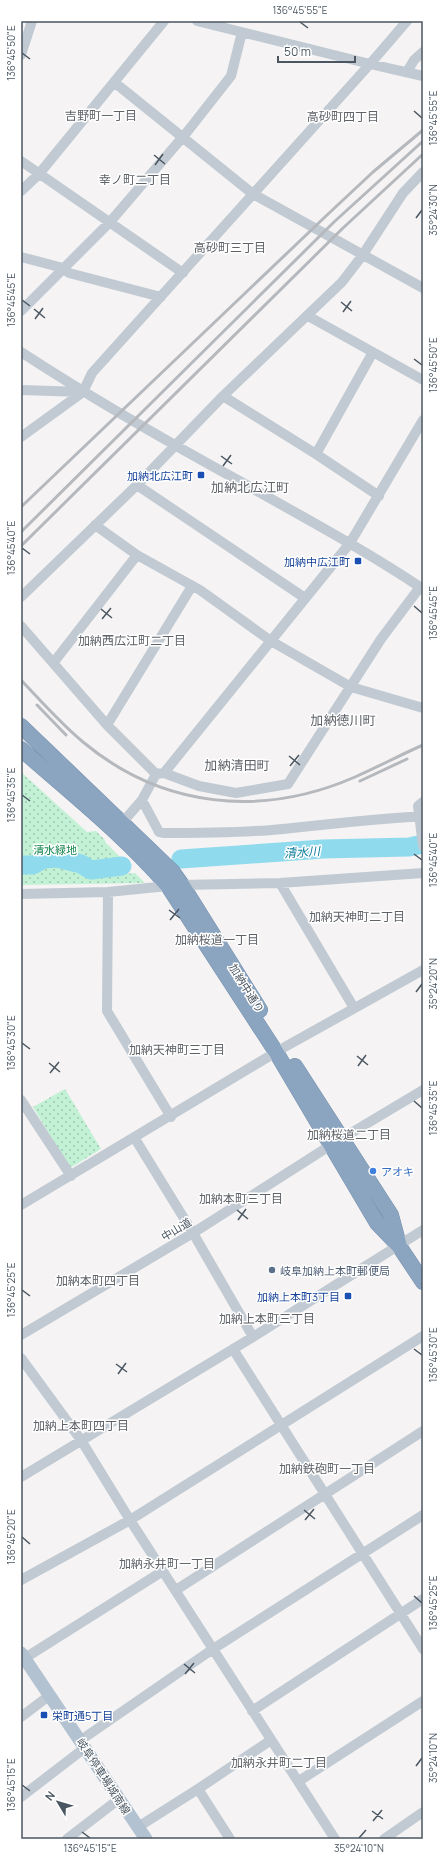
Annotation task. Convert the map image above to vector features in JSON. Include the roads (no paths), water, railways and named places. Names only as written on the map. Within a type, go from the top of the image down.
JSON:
[{"type":"highway","name":"加納中通り","points":[[21,726],[172,872],[175,885],[337,1141],[392,1215],[400,1246],[423,1282]]},
{"type":"highway","name":"加納中通り","points":[[21,749],[114,831],[152,868],[175,885]]},
{"type":"main road","name":"岐阜停車場城南線","points":[[23,1655],[146,1839]]},
{"type":"street","points":[[21,55],[32,21]]},
{"type":"street","points":[[21,191],[39,174],[164,21]]},
{"type":"street","points":[[197,21],[423,76]]},
{"type":"street","points":[[21,437],[83,392],[92,373],[161,298],[407,21]]},
{"type":"street","points":[[21,311],[110,222],[182,138],[231,76],[242,32]]},
{"type":"street","points":[[407,72],[414,60],[423,52]]},
{"type":"street","points":[[114,82],[253,194],[362,256],[423,288]]},
{"type":"street","points":[[21,161],[183,273]]},
{"type":"street","points":[[21,597],[137,485],[223,396],[342,282],[362,256],[403,193],[423,172]]},
{"type":"street","points":[[21,258],[63,268],[69,273],[161,298]]},
{"type":"street","points":[[308,316],[423,380]]},
{"type":"street","points":[[21,352],[83,392],[175,446],[350,543],[421,588],[381,639],[288,784],[236,793],[199,786],[160,774],[108,725],[21,626]]},
{"type":"street","points":[[316,454],[373,352]]},
{"type":"street","points":[[49,391],[60,378]]},
{"type":"street","points":[[21,390],[83,392]]},
{"type":"street","points":[[223,396],[316,454],[379,496]]},
{"type":"street","points":[[122,823],[142,800],[160,774],[271,641],[350,543],[423,420]]},
{"type":"street","points":[[137,485],[305,598]]},
{"type":"street","points":[[95,525],[137,555],[192,586],[271,641],[351,687],[423,708]]},
{"type":"street","points":[[54,662],[137,555]]},
{"type":"street","points":[[108,725],[192,586]]},
{"type":"street","points":[[142,800],[159,832],[163,833],[282,829],[363,820],[421,816]]},
{"type":"street","points":[[422,841],[421,816],[418,806],[423,802]]},
{"type":"street","points":[[21,894],[108,892],[175,885],[280,883],[423,873]]},
{"type":"street","points":[[280,883],[354,1008]]},
{"type":"street","points":[[108,892],[108,1011],[171,1117]]},
{"type":"street","points":[[21,1205],[134,1137],[171,1117],[279,1050],[423,970]]},
{"type":"street","name":"中山道","points":[[21,1335],[193,1233],[337,1141],[423,1090]]},
{"type":"street","points":[[21,1100],[70,1176]]},
{"type":"street","points":[[21,1122],[30,1116]]},
{"type":"street","points":[[134,1137],[193,1233],[253,1337]]},
{"type":"street","points":[[21,1477],[253,1337],[400,1246],[423,1230]]},
{"type":"street","points":[[21,1580],[130,1520],[423,1336]]},
{"type":"street","points":[[233,1349],[423,1649]]},
{"type":"street","points":[[21,1358],[81,1440],[130,1520],[335,1839]]},
{"type":"street","points":[[176,1590],[324,1493],[423,1431]]},
{"type":"street","points":[[21,1797],[83,1744],[213,1649],[423,1515]]},
{"type":"street","points":[[23,1655],[163,1571]]},
{"type":"street","points":[[252,1711],[423,1599]]},
{"type":"street","points":[[21,1717],[50,1695]]},
{"type":"street","points":[[299,1781],[423,1701]]},
{"type":"street","points":[[138,1827],[271,1740]]},
{"type":"street","points":[[198,1789],[230,1839]]},
{"type":"street","points":[[67,1839],[119,1799]]},
{"type":"street","points":[[384,1839],[422,1814]]},
{"type":"waterway","name":"清水川","points":[[181,859],[323,849],[409,847],[423,844]]},
{"type":"waterway","name":"清水川","points":[[21,865],[33,865],[44,859],[57,858],[81,864],[91,870],[122,866]]},
{"type":"railway","points":[[21,507],[326,216],[373,172],[423,130]]},
{"type":"railway","points":[[21,532],[334,222],[423,141]]},
{"type":"railway","points":[[21,546],[343,228],[423,154]]},
{"type":"railway","points":[[21,680],[75,735],[114,764],[146,781],[179,793],[213,800],[248,801],[284,798],[320,790],[355,777],[423,745]]},
{"type":"railway","points":[[37,705],[66,735]]},
{"type":"railway","points":[[360,781],[407,759]]},
{"type":"place","name":"加納北広江町","points":[[201,475]]},
{"type":"place","name":"加納中広江町","points":[[358,561]]},
{"type":"place","name":"アオキ","points":[[373,1171]]},
{"type":"place","name":"岐阜加納上本町郵便局","points":[[272,1270]]},
{"type":"place","name":"加納上本町3丁目","points":[[348,1296]]},
{"type":"place","name":"栄町通5丁目","points":[[44,1715]]},
{"type":"district","name":"吉野町一丁目","points":[[101,115]]},
{"type":"district","name":"高砂町四丁目","points":[[343,116]]},
{"type":"district","name":"幸ノ町二丁目","points":[[135,179]]},
{"type":"district","name":"高砂町三丁目","points":[[230,247]]},
{"type":"district","name":"加納北広江町","points":[[250,487]]},
{"type":"district","name":"加納西広江町二丁目","points":[[132,640]]},
{"type":"district","name":"加納徳川町","points":[[343,720]]},
{"type":"district","name":"加納清田町","points":[[237,765]]},
{"type":"district","name":"加納天神町二丁目","points":[[357,916]]},
{"type":"district","name":"加納桜道一丁目","points":[[217,939]]},
{"type":"district","name":"加納天神町三丁目","points":[[177,1049]]},
{"type":"district","name":"加納桜道二丁目","points":[[349,1134]]},
{"type":"district","name":"加納本町三丁目","points":[[241,1198]]},
{"type":"district","name":"加納本町四丁目","points":[[98,1280]]},
{"type":"district","name":"加納上本町三丁目","points":[[267,1318]]},
{"type":"district","name":"加納上本町四丁目","points":[[81,1425]]},
{"type":"district","name":"加納鉄砲町一丁目","points":[[327,1468]]},
{"type":"district","name":"加納永井町一丁目","points":[[167,1563]]},
{"type":"district","name":"加納永井町二丁目","points":[[279,1762]]},
{"type":"park label","name":"清水緑地","points":[[55,849]]}]
